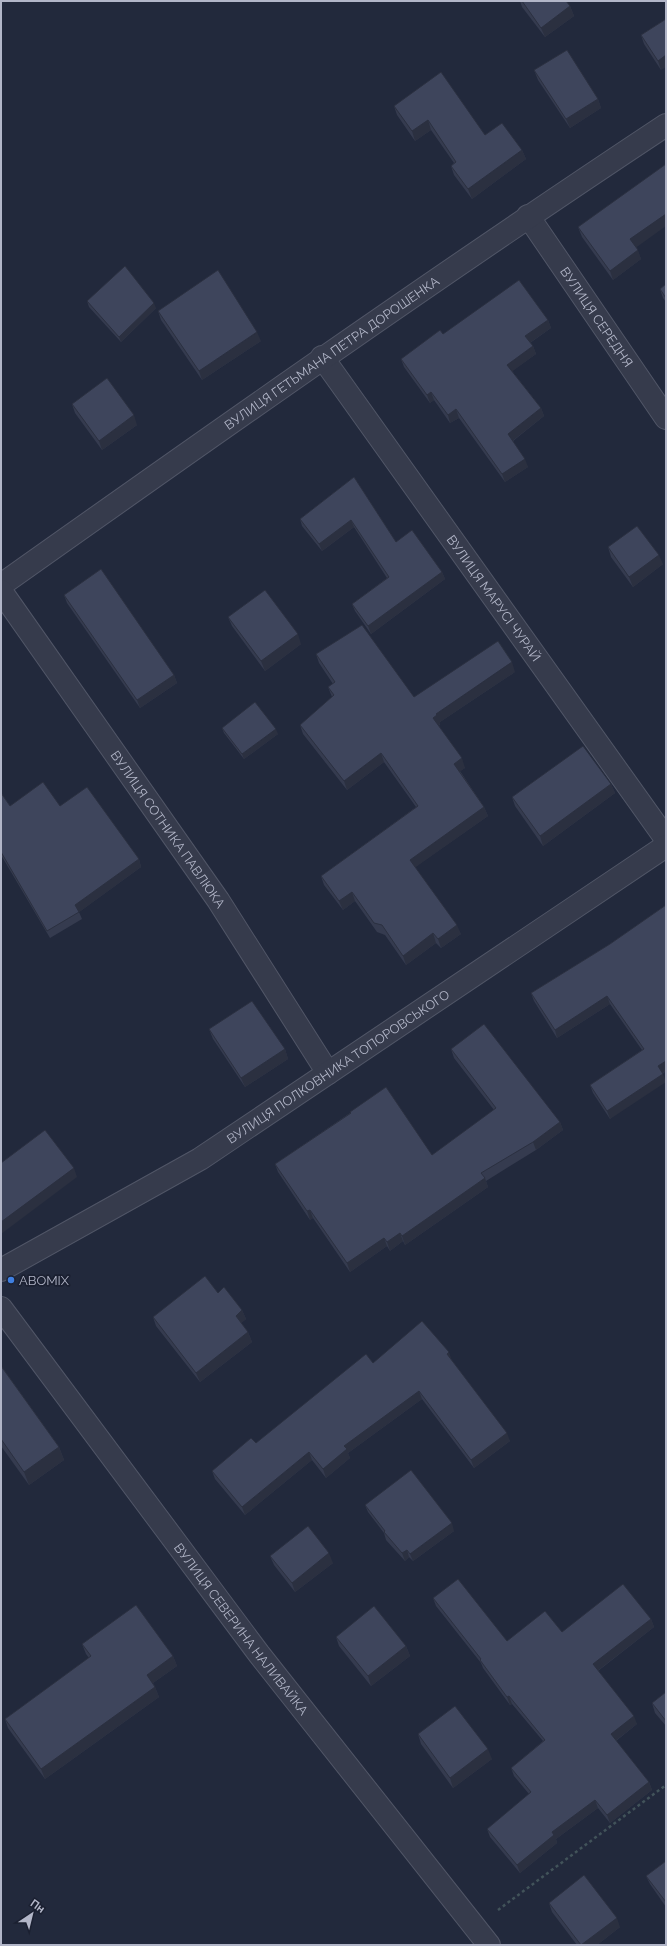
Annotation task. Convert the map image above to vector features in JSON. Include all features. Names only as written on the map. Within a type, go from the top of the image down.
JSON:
[{"type":"street","name":"ВУЛИЦЯ ГЕТЬМАНА ПЕТРА ДОРОШЕНКА","points":[[1,585],[322,357],[528,216],[666,125]]},
{"type":"street","name":"ВУЛИЦЯ СЕРЕДНЯ","points":[[528,216],[666,418]]},
{"type":"street","name":"ВУЛИЦЯ МАРУСІ ЧУРАЙ","points":[[322,357],[666,838]]},
{"type":"street","name":"ВУЛИЦЯ СОТНИКА ПАВЛЮКА","points":[[1,591],[218,900],[328,1073]]},
{"type":"street","name":"ВУЛИЦЯ ПОЛКОВНИКА ТОПОРОВСЬКОГО","points":[[1,1270],[200,1159],[666,846]]},
{"type":"street","name":"ВУЛИЦЯ СЕВЕРИНА НАЛИВАЙКА","points":[[1,1308],[259,1654],[489,1945]]},
{"type":"path","points":[[475,1927],[666,1785]]},
{"type":"building","points":[[522,1],[566,1],[570,6],[541,28]]},
{"type":"building","points":[[666,19],[666,55],[658,61],[641,35]]},
{"type":"building","points":[[567,50],[598,99],[566,119],[534,70]]},
{"type":"building","points":[[441,72],[485,135],[502,123],[522,150],[468,189],[451,166],[456,162],[428,120],[412,131],[394,106]]},
{"type":"building","points":[[666,164],[666,214],[630,239],[638,250],[610,271],[578,227]]},
{"type":"building","points":[[125,266],[154,303],[119,337],[87,301]]},
{"type":"building","points":[[218,270],[257,332],[199,371],[158,311]]},
{"type":"building","points":[[519,280],[548,320],[525,336],[533,346],[507,365],[541,408],[508,434],[525,459],[502,474],[456,409],[448,415],[431,392],[427,395],[401,359],[440,330],[443,334]]},
{"type":"building","points":[[666,284],[666,298],[660,289]]},
{"type":"building","points":[[107,378],[134,415],[99,441],[72,404]]},
{"type":"building","points":[[354,477],[396,542],[412,530],[442,572],[368,626],[352,604],[389,577],[351,520],[319,544],[300,519]]},
{"type":"building","points":[[637,526],[659,555],[629,577],[608,547]]},
{"type":"building","points":[[101,569],[174,675],[137,700],[64,595]]},
{"type":"building","points":[[265,590],[298,634],[261,661],[228,617]]},
{"type":"building","points":[[362,625],[414,697],[498,641],[512,662],[436,714],[437,715],[433,718],[462,758],[454,764],[484,807],[410,860],[457,925],[438,939],[433,933],[403,956],[382,925],[374,923],[352,892],[339,901],[321,876],[418,806],[381,753],[344,781],[300,725],[334,695],[328,687],[335,682],[316,654]]},
{"type":"building","points":[[255,702],[276,729],[242,754],[222,728]]},
{"type":"building","points":[[583,746],[611,784],[540,836],[512,797]]},
{"type":"building","points":[[43,782],[60,806],[87,787],[139,859],[75,905],[79,912],[47,931],[1,852],[1,793],[10,806]]},
{"type":"building","points":[[666,905],[666,1061],[658,1066],[663,1074],[607,1111],[590,1085],[644,1049],[607,996],[555,1030],[531,993],[610,944]]},
{"type":"building","points":[[252,1001],[285,1049],[241,1078],[209,1029]]},
{"type":"building","points":[[484,1024],[560,1122],[533,1142],[481,1173],[485,1178],[402,1236],[400,1233],[387,1242],[384,1238],[347,1263],[310,1210],[307,1211],[275,1164],[351,1113],[350,1112],[386,1087],[432,1155],[496,1108],[451,1049]]},
{"type":"building","points":[[45,1130],[74,1168],[1,1222],[1,1163]]},
{"type":"building","points":[[205,1276],[218,1293],[224,1287],[242,1310],[236,1316],[248,1332],[196,1373],[153,1317]]},
{"type":"building","points":[[422,1321],[449,1352],[447,1354],[507,1433],[471,1460],[419,1391],[344,1446],[347,1449],[323,1469],[309,1452],[242,1507],[212,1471],[251,1438],[256,1443],[366,1354],[373,1363]]},
{"type":"building","points":[[1,1366],[59,1447],[24,1472],[1,1439]]},
{"type":"building","points":[[411,1470],[452,1523],[410,1554],[407,1550],[402,1553],[384,1532],[385,1531],[365,1505]]},
{"type":"building","points":[[308,1526],[329,1553],[292,1583],[270,1556]]},
{"type":"building","points":[[458,1579],[507,1641],[545,1611],[562,1632],[623,1584],[651,1619],[593,1664],[634,1716],[611,1734],[649,1782],[607,1815],[595,1800],[552,1832],[554,1835],[517,1865],[487,1829],[531,1792],[511,1768],[545,1740],[509,1696],[507,1697],[480,1660],[481,1659],[433,1598]]},
{"type":"building","points":[[136,1605],[173,1656],[147,1675],[155,1687],[41,1769],[5,1719],[91,1656],[82,1644]]},
{"type":"building","points":[[374,1606],[406,1646],[368,1676],[336,1637]]},
{"type":"building","points":[[666,1692],[666,1721],[652,1703]]},
{"type":"building","points":[[455,1706],[488,1749],[450,1778],[418,1734]]},
{"type":"building","points":[[666,1861],[666,1902],[646,1876]]},
{"type":"building","points":[[584,1875],[617,1918],[581,1945],[549,1903]]},
{"type":"place","name":"ABOMIX","points":[[11,1280]]}]
